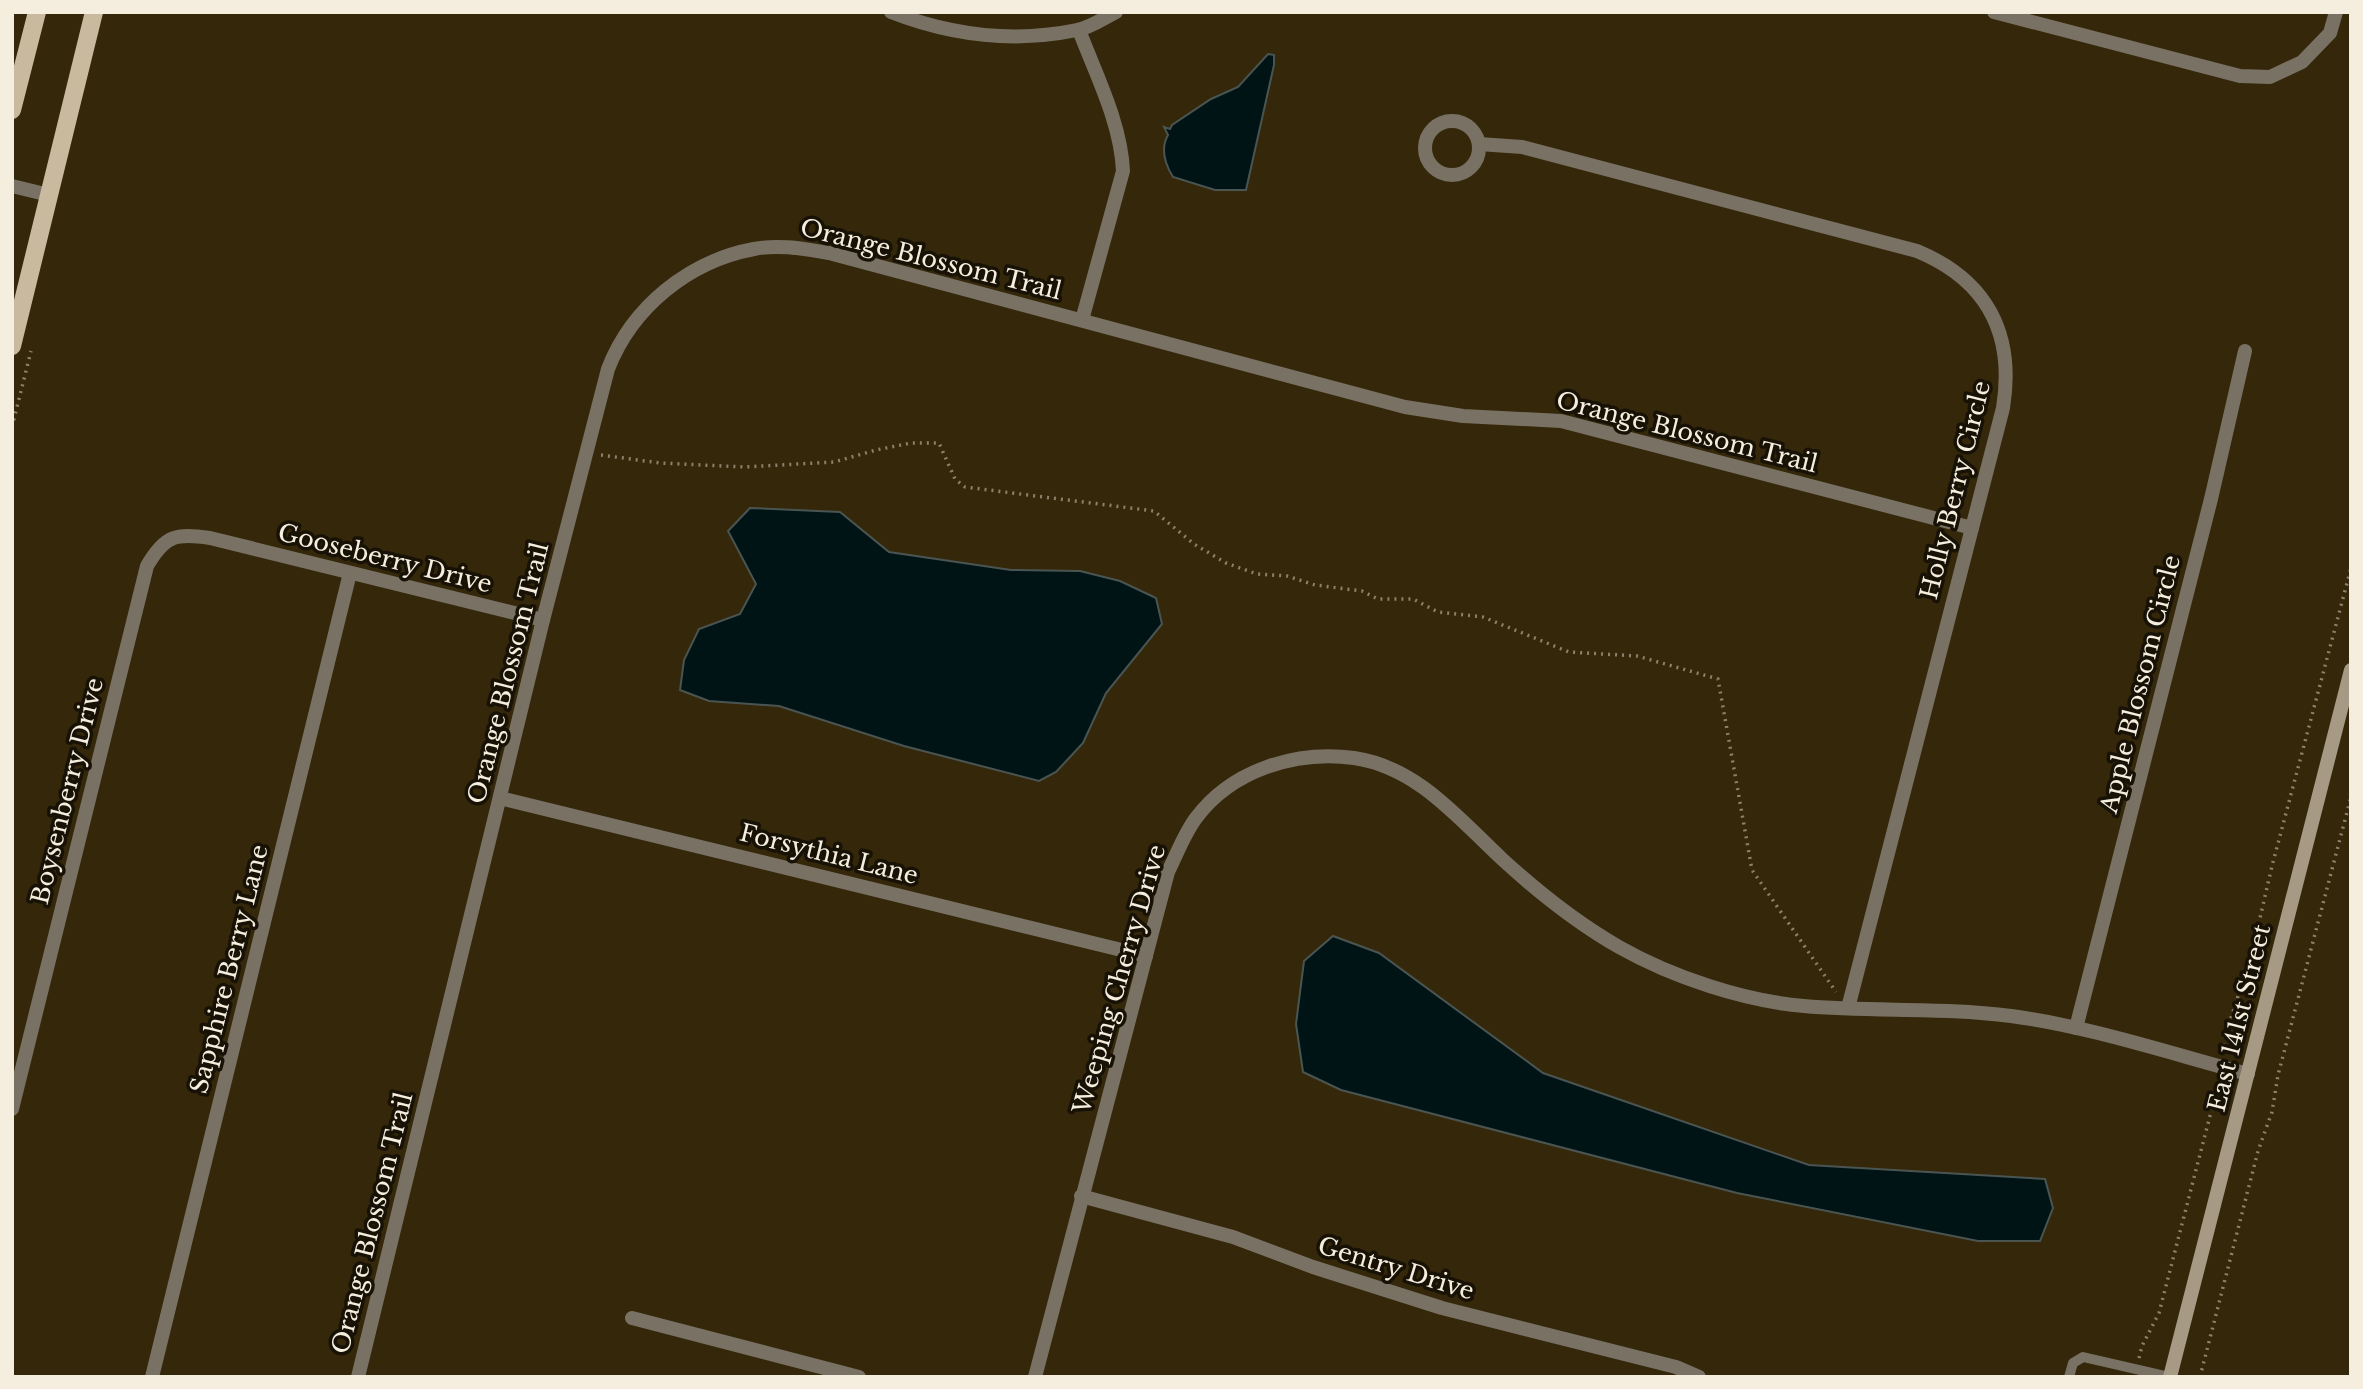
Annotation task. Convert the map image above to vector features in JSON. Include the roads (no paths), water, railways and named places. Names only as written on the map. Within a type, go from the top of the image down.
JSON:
[{"type":"main road","points":[[12,110],[37,12]]},
{"type":"main road","points":[[12,346],[94,12]]},
{"type":"street","points":[[891,12],[928,26],[973,35],[1017,36],[1079,30],[1116,12]]},
{"type":"street","points":[[1994,12],[2240,76],[2270,77],[2302,62],[2330,33],[2336,12]]},
{"type":"street","points":[[1079,30],[1117,133],[1123,171],[1082,320]]},
{"type":"street","name":"Holly Berry Circle","points":[[1479,144],[1522,147],[1917,251],[1959,275],[1983,300],[1996,324],[2004,347],[2007,368],[2003,408],[1847,1008]]},
{"type":"street","points":[[12,186],[49,195]]},
{"type":"street","name":"Orange Blossom Trail","points":[[358,1377],[543,620],[608,369],[615,351],[638,316],[667,288],[702,266],[755,248],[783,247],[829,253],[1405,407],[1463,416],[1561,421],[1972,528]]},
{"type":"street","name":"Apple Blossom Circle","points":[[2076,1028],[2207,512],[2245,351]]},
{"type":"street","name":"Boysenberry Drive","points":[[12,1109],[147,566],[166,540],[189,535],[216,539]]},
{"type":"street","name":"Gooseberry Drive","points":[[216,539],[543,620]]},
{"type":"street","name":"Sapphire Berry Lane","points":[[152,1377],[350,573]]},
{"type":"street","name":"East 141st Street","points":[[2170,1377],[2350,672]]},
{"type":"street","name":"Weeping Cherry Drive","points":[[1035,1377],[1168,872],[1182,841],[1196,818],[1211,801],[1230,785],[1254,772],[1284,761],[1317,756],[1355,758],[1387,766],[1436,795],[1542,894],[1577,921],[1620,947],[1663,968],[1748,996],[1801,1006],[1975,1012],[2019,1017],[2076,1028],[2248,1074]]},
{"type":"street","name":"Forsythia Lane","points":[[500,798],[1146,956]]},
{"type":"street","name":"Gentry Drive","points":[[1082,1196],[1233,1237],[1313,1267],[1443,1308],[1676,1367],[1699,1377]]},
{"type":"street","points":[[632,1318],[859,1377]]},
{"type":"lane","points":[[2069,1377],[2073,1363],[2083,1357],[2170,1377]]}]
